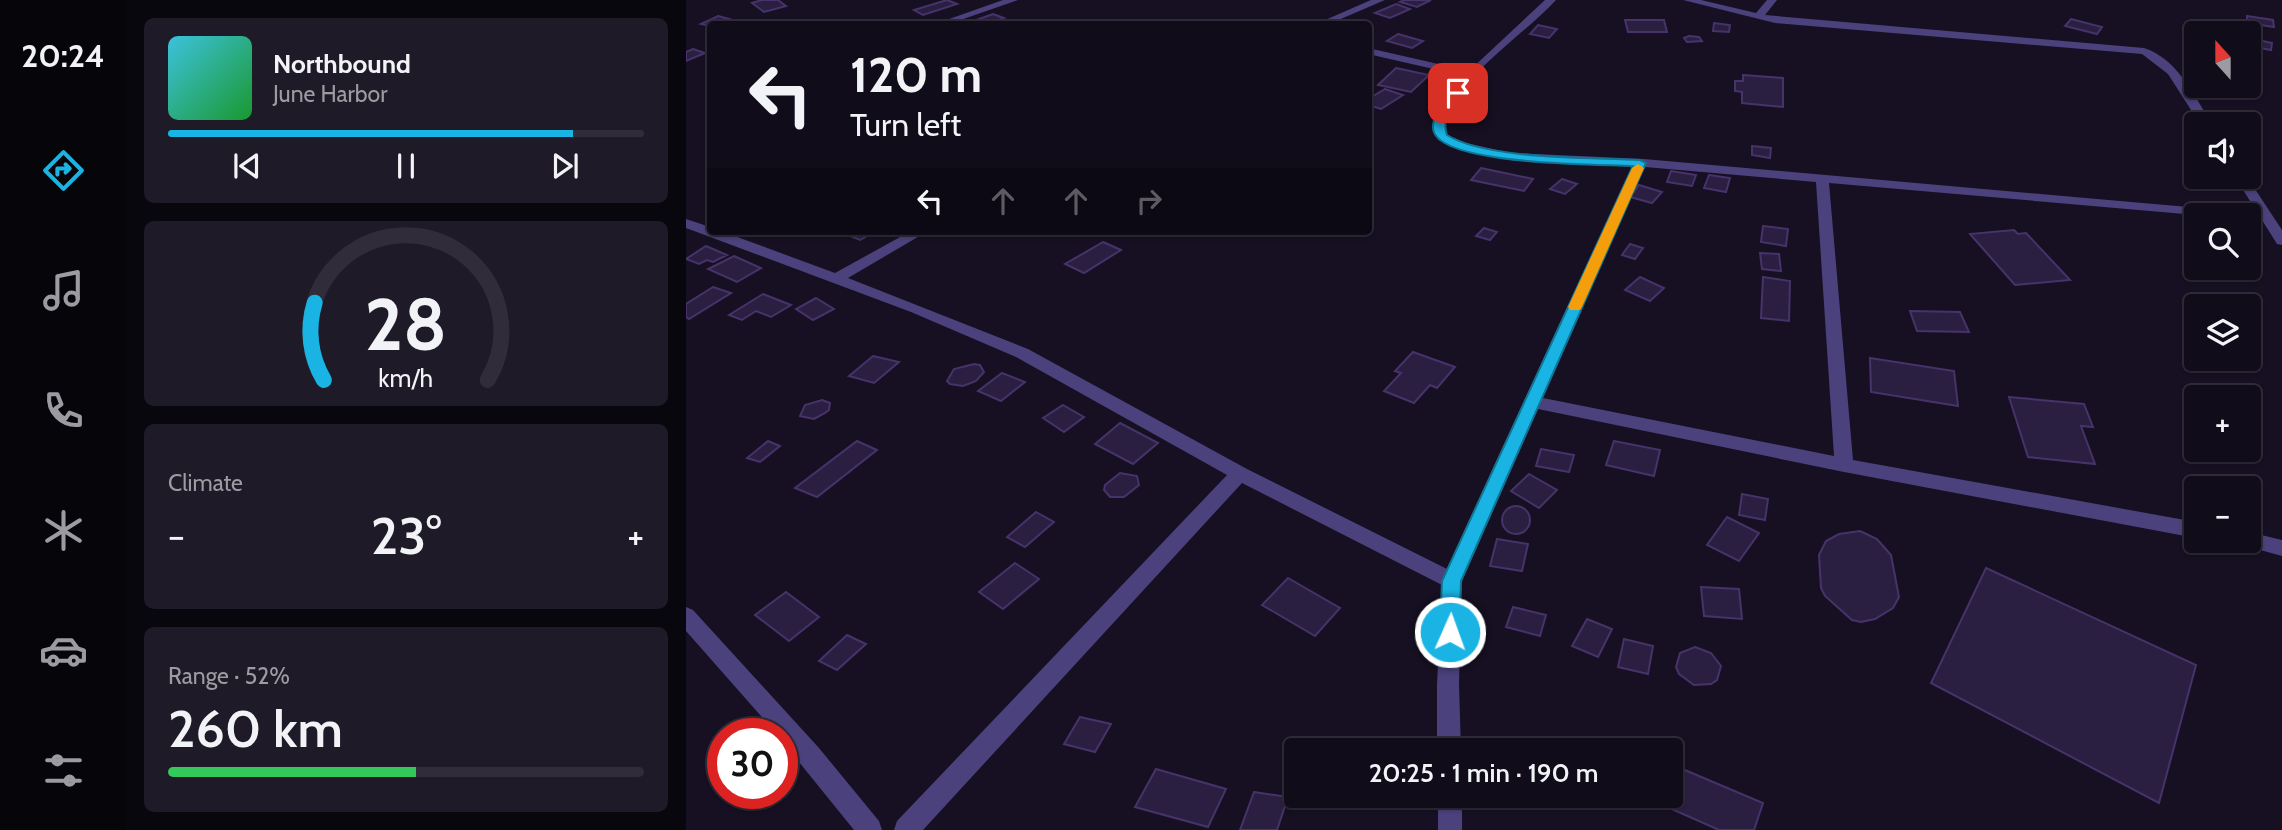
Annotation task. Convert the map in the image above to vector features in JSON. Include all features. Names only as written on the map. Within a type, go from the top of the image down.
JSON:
[{"type":"street","points":[[949,21],[1013,0]]},
{"type":"street","points":[[1328,21],[1380,0]]},
{"type":"street","points":[[1551,0],[1491,52],[1443,111],[1438,127],[1442,137],[1458,147],[1500,155],[1640,163],[2184,210]]},
{"type":"street","points":[[1688,0],[1758,17],[2144,51],[2158,56],[2167,65],[2198,112]]},
{"type":"street","points":[[1758,17],[1772,0]]},
{"type":"street","points":[[1372,52],[1472,75]]},
{"type":"street","points":[[1449,738],[1452,581],[1640,163]]},
{"type":"street","points":[[1822,179],[1843,465]]},
{"type":"street","points":[[2249,189],[2282,241]]},
{"type":"street","points":[[2261,217],[2267,218]]},
{"type":"street","points":[[686,223],[707,231]]},
{"type":"street","points":[[718,235],[1022,353],[1240,474],[1452,581]]},
{"type":"street","points":[[835,279],[914,235]]},
{"type":"street","points":[[1532,402],[1843,465],[2184,528]]},
{"type":"street","points":[[906,830],[1240,474]]},
{"type":"street","points":[[2261,544],[2282,548]]},
{"type":"street","points":[[686,616],[811,756],[870,830]]},
{"type":"street","points":[[1450,808],[1450,830]]},
{"type":"building","points":[[778,0],[786,6],[764,12],[752,3]]},
{"type":"building","points":[[947,0],[957,4],[923,15],[914,10]]},
{"type":"building","points":[[1431,0],[1417,7],[1400,2]]},
{"type":"building","points":[[1396,4],[1410,9],[1390,18],[1375,13]]},
{"type":"building","points":[[993,14],[1004,18],[996,21],[973,21]]},
{"type":"building","points":[[718,16],[729,19],[724,21],[707,21]]},
{"type":"building","points":[[2247,16],[2273,20],[2274,27],[2261,25],[2261,21],[2247,21]]},
{"type":"building","points":[[2071,19],[2102,27],[2097,34],[2065,26]]},
{"type":"building","points":[[1625,20],[1664,20],[1667,32],[1628,32]]},
{"type":"building","points":[[1714,23],[1730,25],[1729,32],[1713,31]]},
{"type":"building","points":[[1538,25],[1557,29],[1549,38],[1530,34]]},
{"type":"building","points":[[1398,34],[1423,41],[1412,48],[1387,41]]},
{"type":"building","points":[[1699,37],[1702,41],[1687,42],[1684,38]]},
{"type":"building","points":[[2261,41],[2272,43],[2271,50],[2261,48]]},
{"type":"building","points":[[693,49],[705,53],[686,61],[686,52]]},
{"type":"building","points":[[1396,68],[1429,75],[1411,92],[1378,85]]},
{"type":"building","points":[[1743,75],[1783,78],[1783,107],[1742,103],[1742,92],[1735,91],[1735,81],[1743,81]]},
{"type":"building","points":[[1385,89],[1403,95],[1381,109],[1372,106],[1372,97]]},
{"type":"building","points":[[1752,146],[1771,148],[1770,158],[1752,155]]},
{"type":"building","points":[[1481,168],[1533,179],[1524,191],[1471,180]]},
{"type":"building","points":[[1671,171],[1696,175],[1692,186],[1667,182]]},
{"type":"building","points":[[1709,175],[1730,178],[1726,192],[1704,188]]},
{"type":"building","points":[[1562,179],[1577,184],[1565,194],[1550,189]]},
{"type":"building","points":[[1639,185],[1662,192],[1652,203],[1630,197]]},
{"type":"building","points":[[1763,226],[1788,229],[1786,246],[1761,242]]},
{"type":"building","points":[[1484,228],[1497,232],[1490,240],[1476,236]]},
{"type":"building","points":[[2014,230],[2018,234],[2026,233],[2070,280],[2015,285],[1970,234]]},
{"type":"building","points":[[848,235],[869,235],[860,240]]},
{"type":"building","points":[[1103,242],[1121,250],[1084,273],[1065,264]]},
{"type":"building","points":[[1630,244],[1643,248],[1635,259],[1622,255]]},
{"type":"building","points":[[706,246],[727,255],[713,262],[707,260],[699,264],[686,259]]},
{"type":"building","points":[[1760,253],[1779,254],[1781,271],[1762,269]]},
{"type":"building","points":[[734,256],[761,268],[737,282],[708,269]]},
{"type":"building","points":[[1640,277],[1664,288],[1650,301],[1625,290]]},
{"type":"building","points":[[1763,277],[1790,281],[1789,321],[1761,318]]},
{"type":"building","points":[[713,287],[731,293],[689,319],[686,317],[686,304]]},
{"type":"building","points":[[763,294],[791,305],[771,317],[756,311],[742,320],[729,315]]},
{"type":"building","points":[[816,298],[834,309],[813,320],[796,309]]},
{"type":"building","points":[[1910,311],[1960,312],[1969,332],[1917,331]]},
{"type":"building","points":[[1413,352],[1455,367],[1437,388],[1430,385],[1414,403],[1384,391],[1401,373],[1395,371]]},
{"type":"building","points":[[873,356],[899,362],[874,383],[849,376]]},
{"type":"building","points":[[1870,358],[1954,371],[1958,406],[1871,392]]},
{"type":"building","points":[[980,365],[984,372],[976,381],[963,386],[947,381],[954,369]]},
{"type":"building","points":[[1002,373],[1025,382],[1001,401],[978,391]]},
{"type":"building","points":[[2009,397],[2084,404],[2093,427],[2081,426],[2095,464],[2028,457]]},
{"type":"building","points":[[822,400],[830,403],[829,410],[825,413],[814,419],[800,416],[805,405]]},
{"type":"building","points":[[1063,405],[1084,417],[1064,432],[1043,418]]},
{"type":"building","points":[[1120,423],[1158,443],[1133,464],[1095,444]]},
{"type":"building","points":[[768,441],[780,446],[760,462],[747,458]]},
{"type":"building","points":[[857,441],[877,450],[817,497],[795,488]]},
{"type":"building","points":[[1614,441],[1660,450],[1654,476],[1606,465]]},
{"type":"building","points":[[1541,449],[1574,455],[1569,472],[1536,466]]},
{"type":"building","points":[[1120,473],[1137,476],[1139,485],[1124,497],[1110,497],[1104,490],[1105,485]]},
{"type":"building","points":[[1529,474],[1557,490],[1539,508],[1511,491]]},
{"type":"building","points":[[1742,494],[1768,499],[1765,520],[1739,515]]},
{"type":"building","points":[[1516,506],[1526,510],[1530,520],[1526,530],[1516,534],[1506,530],[1502,520],[1506,510]]},
{"type":"building","points":[[1036,512],[1054,522],[1025,547],[1007,537]]},
{"type":"building","points":[[1727,517],[1759,533],[1739,561],[1707,545]]},
{"type":"building","points":[[1860,531],[1877,539],[1891,555],[1899,597],[1893,608],[1875,619],[1861,622],[1852,620],[1825,596],[1821,588],[1819,555],[1826,541],[1839,534]]},
{"type":"building","points":[[1497,539],[1528,544],[1522,571],[1490,566]]},
{"type":"building","points":[[1015,563],[1039,579],[1003,609],[979,592]]},
{"type":"building","points":[[1986,568],[2196,665],[2159,803],[1931,683]]},
{"type":"building","points":[[1288,578],[1340,608],[1315,636],[1262,605]]},
{"type":"building","points":[[1701,587],[1739,589],[1742,619],[1704,616]]},
{"type":"building","points":[[786,592],[819,617],[789,641],[755,615]]},
{"type":"building","points":[[1513,607],[1546,615],[1540,636],[1506,627]]},
{"type":"building","points":[[1587,619],[1612,629],[1598,657],[1572,646]]},
{"type":"building","points":[[847,635],[866,644],[837,670],[819,661]]},
{"type":"building","points":[[1624,639],[1653,646],[1648,674],[1618,667]]},
{"type":"building","points":[[1695,647],[1711,653],[1721,666],[1717,680],[1711,684],[1694,685],[1679,674],[1676,667],[1680,653]]},
{"type":"building","points":[[1080,717],[1111,724],[1095,752],[1064,744]]},
{"type":"building","points":[[1156,769],[1226,789],[1208,827],[1135,807]]},
{"type":"building","points":[[1683,769],[1763,803],[1754,830],[1719,830],[1669,808],[1683,808]]},
{"type":"building","points":[[1254,792],[1284,796],[1284,808],[1277,830],[1240,830]]},
{"type":"slow traffic","points":[[1575,307],[1638,168]]},
{"type":"route","points":[[1450,632],[1452,581],[1640,163],[1500,155],[1458,147],[1442,137],[1438,127],[1443,111],[1458,93]]}]
